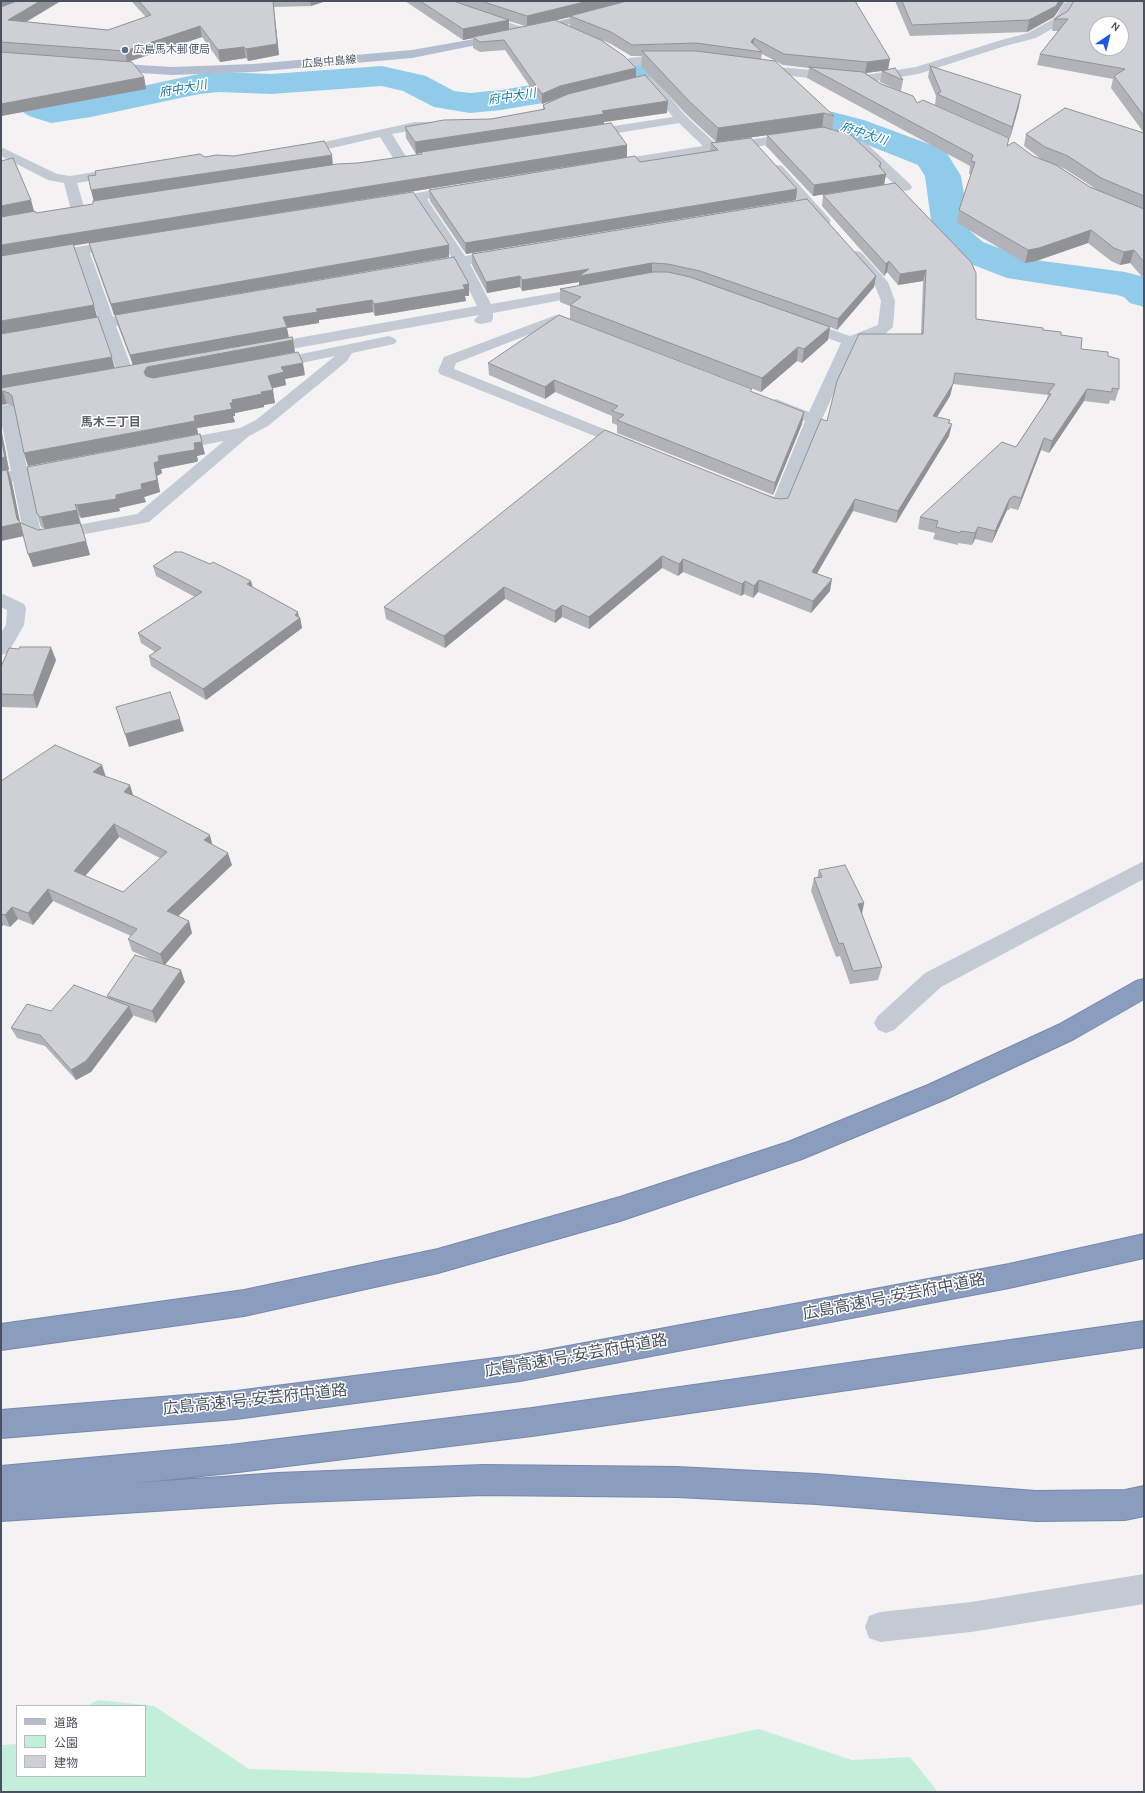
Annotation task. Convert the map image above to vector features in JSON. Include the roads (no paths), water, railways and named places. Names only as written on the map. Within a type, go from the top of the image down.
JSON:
[{"type":"highway","points":[[1,1337],[244,1303],[438,1261],[620,1209],[793,1151],[937,1092],[1066,1032],[1144,988]]},
{"type":"highway","name":"広島高速1号;安芸府中道路","points":[[1,1424],[236,1405],[520,1368],[1009,1276],[1144,1246]]},
{"type":"highway","points":[[1,1482],[230,1459],[524,1423],[1144,1334]]},
{"type":"highway","points":[[1,1506],[278,1488],[483,1480],[678,1482],[816,1489],[1036,1506],[1125,1505],[1144,1501]]},
{"type":"main road","name":"広島中島線","points":[[95,66],[172,71],[253,68],[412,54],[450,48],[556,26],[651,1]]},
{"type":"street","points":[[447,1],[451,5],[464,11],[527,32]]},
{"type":"street","points":[[743,67],[865,79],[918,70],[1002,43],[1032,36],[1060,20],[1068,5],[1092,1]]},
{"type":"street","points":[[556,26],[570,33]]},
{"type":"street","points":[[618,54],[646,78],[682,119],[713,148]]},
{"type":"street","points":[[632,65],[647,60],[681,60]]},
{"type":"street","points":[[633,84],[646,78]]},
{"type":"street","points":[[865,79],[884,91]]},
{"type":"street","points":[[574,136],[682,119]]},
{"type":"street","points":[[283,155],[314,150],[384,132],[415,126],[445,126]]},
{"type":"street","points":[[384,132],[403,163]]},
{"type":"street","points":[[597,167],[713,148],[807,135]]},
{"type":"street","points":[[851,141],[858,143],[905,187],[860,194]]},
{"type":"street","points":[[754,143],[834,231]]},
{"type":"street","points":[[1,151],[53,177],[70,180],[130,170]]},
{"type":"street","points":[[388,165],[418,160]]},
{"type":"street","points":[[70,180],[78,210]]},
{"type":"street","points":[[372,204],[473,188]]},
{"type":"street","points":[[259,366],[346,350],[486,319],[486,309],[461,261],[419,197]]},
{"type":"street","points":[[792,205],[822,200]]},
{"type":"street","points":[[63,213],[94,208]]},
{"type":"street","points":[[790,320],[850,341],[880,332],[885,326],[888,301],[881,282],[844,242]]},
{"type":"street","points":[[1,263],[130,243]]},
{"type":"street","points":[[82,250],[126,374]]},
{"type":"street","points":[[415,269],[516,252]]},
{"type":"street","points":[[252,351],[600,289]]},
{"type":"street","points":[[55,332],[163,313]]},
{"type":"street","points":[[593,333],[556,319],[449,360],[446,371],[638,448]]},
{"type":"street","points":[[742,490],[779,505],[814,419],[850,341]]},
{"type":"street","points":[[55,402],[4,411],[32,531],[43,537],[143,518],[245,432],[262,423],[342,358],[346,350]]},
{"type":"street","points":[[111,376],[142,371]]},
{"type":"street","points":[[762,399],[814,419]]},
{"type":"street","points":[[159,448],[245,432]]},
{"type":"street","points":[[1,478],[74,464]]},
{"type":"street","points":[[1,598],[16,608],[15,625],[1,649]]},
{"type":"street","points":[[886,1023],[933,980],[1144,869]]},
{"type":"street","points":[[880,1627],[971,1617],[1144,1588]]},
{"type":"waterway","name":"府中大川","points":[[1,74],[19,80],[29,87],[30,102],[51,113],[91,107],[199,84],[219,82],[271,84],[382,76],[414,83],[446,100],[470,103],[501,100],[608,82],[662,66],[703,68],[726,76],[748,90],[766,108],[777,113],[825,120],[852,127],[910,148],[932,158],[943,176],[952,235],[969,250],[1021,270],[1125,284],[1138,289],[1144,295]]},
{"type":"place","name":"広島馬木郵便局","points":[[125,50]]},
{"type":"district","name":"馬木三丁目","points":[[111,423]]}]
